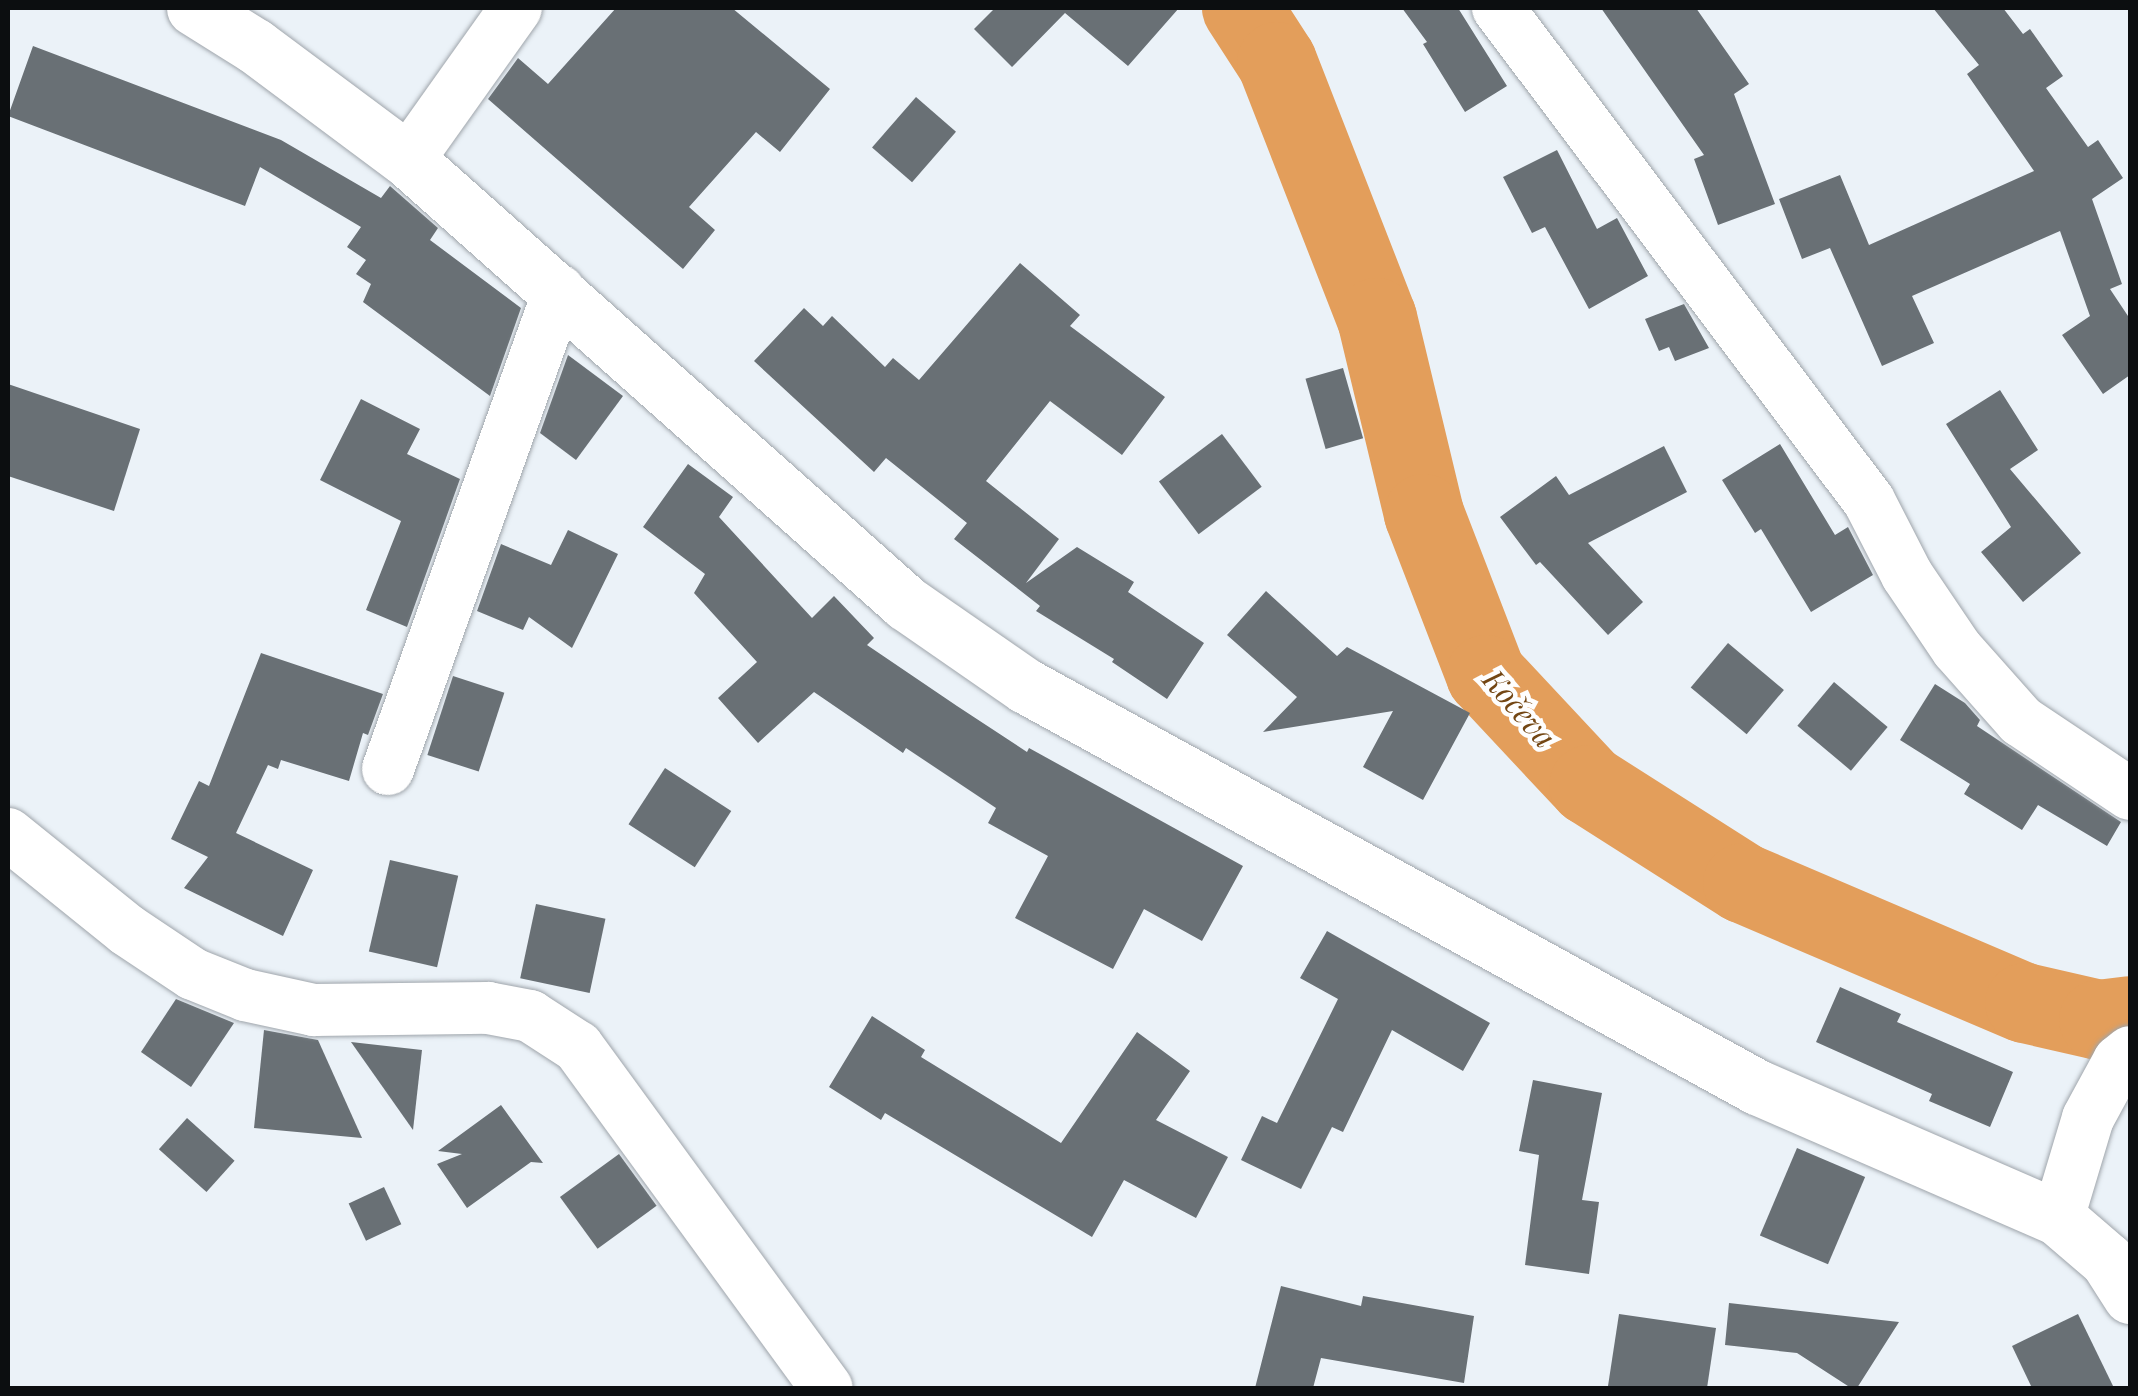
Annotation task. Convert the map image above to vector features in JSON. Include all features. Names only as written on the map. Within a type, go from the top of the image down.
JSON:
[{"type":"main road","points":[[194,8],[254,46],[408,160],[906,603],[1026,686],[1757,1087],[2058,1218],[2107,1260],[2130,1296]]},
{"type":"street","points":[[408,160],[516,8]]},
{"type":"street","points":[[1498,8],[1870,501],[1907,575],[1957,649],[2021,722],[2130,794]]},
{"type":"street","points":[[388,769],[559,291]]},
{"type":"street","points":[[8,834],[128,930],[194,974],[245,994],[314,1010],[488,1008],[530,1016],[578,1047],[826,1388]]},
{"type":"street","points":[[2058,1218],[2088,1118],[2119,1061],[2130,1052]]},
{"type":"building","points":[[616,8],[732,8],[830,89],[780,152],[756,132],[689,207],[715,230],[683,269],[488,99],[518,58],[548,84]]},
{"type":"building","points":[[995,8],[1179,8],[1128,66],[1065,13],[1012,67],[974,29]]},
{"type":"building","points":[[1402,8],[1458,8],[1507,86],[1465,112],[1423,44],[1427,42]]},
{"type":"building","points":[[1601,8],[1696,8],[1749,84],[1734,94],[1775,204],[1718,225],[1694,159],[1704,155]]},
{"type":"building","points":[[1933,8],[2003,8],[2023,34],[2030,29],[2063,76],[2046,88],[2088,147],[2098,140],[2123,178],[2092,199],[2122,284],[2110,289],[2130,319],[2130,375],[2103,394],[2062,335],[2090,316],[2060,231],[1912,296],[1934,343],[1882,366],[1830,248],[1802,259],[1779,199],[1840,175],[1869,245],[2034,171],[1967,74],[1979,65]]},
{"type":"building","points":[[33,46],[281,140],[381,198],[390,186],[438,228],[430,240],[521,308],[490,396],[363,302],[371,284],[356,274],[366,260],[347,247],[361,227],[260,167],[245,206],[8,116]]},
{"type":"building","points":[[916,97],[956,132],[912,182],[872,148]]},
{"type":"building","points":[[1557,150],[1597,229],[1617,218],[1648,276],[1589,309],[1545,227],[1532,233],[1503,177]]},
{"type":"building","points":[[1020,263],[1080,315],[1070,326],[1165,397],[1122,455],[1050,401],[986,481],[1059,539],[1026,583],[1077,547],[1134,582],[1128,592],[1204,643],[1167,699],[1112,662],[1114,659],[1036,611],[1040,606],[954,539],[967,523],[886,458],[874,472],[754,361],[804,308],[823,326],[832,316],[885,367],[893,358],[919,380]]},
{"type":"building","points":[[1684,304],[1709,348],[1675,361],[1669,347],[1659,351],[1645,319]]},
{"type":"building","points":[[568,355],[623,396],[576,460],[540,433]]},
{"type":"building","points":[[1343,368],[1363,438],[1326,449],[1306,379]]},
{"type":"building","points":[[8,384],[140,429],[114,511],[8,476]]},
{"type":"building","points":[[2000,390],[2038,450],[2010,469],[2081,553],[2023,602],[1981,552],[2011,527],[1946,424]]},
{"type":"building","points":[[361,399],[420,429],[407,454],[460,479],[407,627],[366,610],[401,521],[320,480]]},
{"type":"building","points":[[1222,434],[1262,487],[1199,534],[1159,482]]},
{"type":"building","points":[[1780,444],[1835,535],[1848,527],[1873,575],[1811,612],[1761,529],[1755,533],[1722,480]]},
{"type":"building","points":[[1664,446],[1687,492],[1588,543],[1643,602],[1608,635],[1540,562],[1536,565],[1500,517],[1556,476],[1569,495]]},
{"type":"building","points":[[688,464],[733,497],[719,517],[812,618],[834,596],[874,638],[867,645],[957,706],[1027,752],[1029,748],[1243,866],[1202,941],[1144,909],[1113,969],[1015,918],[1048,856],[988,823],[996,808],[906,748],[903,753],[814,692],[758,743],[718,698],[757,662],[694,593],[705,574],[643,527]]},
{"type":"building","points":[[568,530],[618,554],[572,648],[529,617],[523,630],[477,611],[501,544],[551,565]]},
{"type":"building","points":[[1266,591],[1337,656],[1347,647],[1470,713],[1423,800],[1363,767],[1393,711],[1263,732],[1297,697],[1227,635]]},
{"type":"building","points":[[1728,643],[1784,690],[1747,734],[1691,687]]},
{"type":"building","points":[[261,653],[383,694],[368,735],[363,733],[349,781],[281,760],[278,769],[268,765],[236,833],[313,870],[283,936],[184,888],[208,857],[171,839],[199,781],[209,786]]},
{"type":"building","points":[[453,676],[504,693],[479,772],[427,755]]},
{"type":"building","points":[[1834,682],[1888,727],[1851,771],[1797,726]]},
{"type":"building","points":[[1935,684],[1965,703],[1980,720],[1977,726],[2121,822],[2107,846],[2038,805],[2022,830],[1964,794],[1970,784],[1900,740]]},
{"type":"building","points":[[665,768],[731,811],[695,867],[629,824]]},
{"type":"building","points":[[390,860],[458,876],[437,967],[369,952]]},
{"type":"building","points":[[536,904],[605,919],[590,993],[520,978]]},
{"type":"building","points":[[1327,931],[1490,1023],[1463,1071],[1392,1030],[1343,1132],[1332,1127],[1301,1189],[1241,1160],[1262,1116],[1277,1123],[1338,999],[1300,978]]},
{"type":"building","points":[[1840,987],[1901,1014],[1897,1022],[2013,1072],[1990,1127],[1929,1101],[1932,1094],[1816,1042]]},
{"type":"building","points":[[176,999],[234,1023],[191,1087],[141,1052]]},
{"type":"building","points":[[872,1016],[925,1050],[921,1057],[1061,1143],[1137,1032],[1190,1071],[1156,1120],[1228,1157],[1196,1218],[1124,1180],[1092,1237],[885,1113],[881,1120],[829,1087]]},
{"type":"building","points":[[264,1030],[318,1040],[362,1138],[254,1128]]},
{"type":"building","points":[[351,1042],[422,1050],[413,1130]]},
{"type":"building","points":[[1533,1080],[1602,1093],[1582,1200],[1599,1202],[1589,1274],[1525,1265],[1539,1155],[1519,1151]]},
{"type":"building","points":[[501,1105],[543,1163],[531,1162],[467,1208],[437,1164],[462,1154],[438,1151]]},
{"type":"building","points":[[187,1118],[235,1161],[206,1192],[159,1149]]},
{"type":"building","points":[[1797,1148],[1865,1177],[1828,1264],[1760,1235]]},
{"type":"building","points":[[619,1154],[657,1206],[598,1249],[560,1197]]},
{"type":"building","points":[[384,1187],[401,1224],[366,1241],[349,1203]]},
{"type":"building","points":[[1281,1286],[1361,1306],[1363,1296],[1474,1316],[1464,1383],[1321,1358],[1313,1388],[1255,1388]]},
{"type":"building","points":[[1729,1303],[1899,1322],[1857,1388],[1851,1388],[1797,1353],[1725,1345]]},
{"type":"building","points":[[1619,1314],[1716,1328],[1707,1388],[1608,1386]]},
{"type":"building","points":[[2078,1314],[2114,1388],[2032,1388],[2012,1346]]},
{"type":"waterway","name":"Kočeva","points":[[1242,8],[1277,62],[1377,318],[1424,514],[1486,675],[1589,785],[1743,883],[2025,1003],[2099,1020],[2130,1016]]}]
